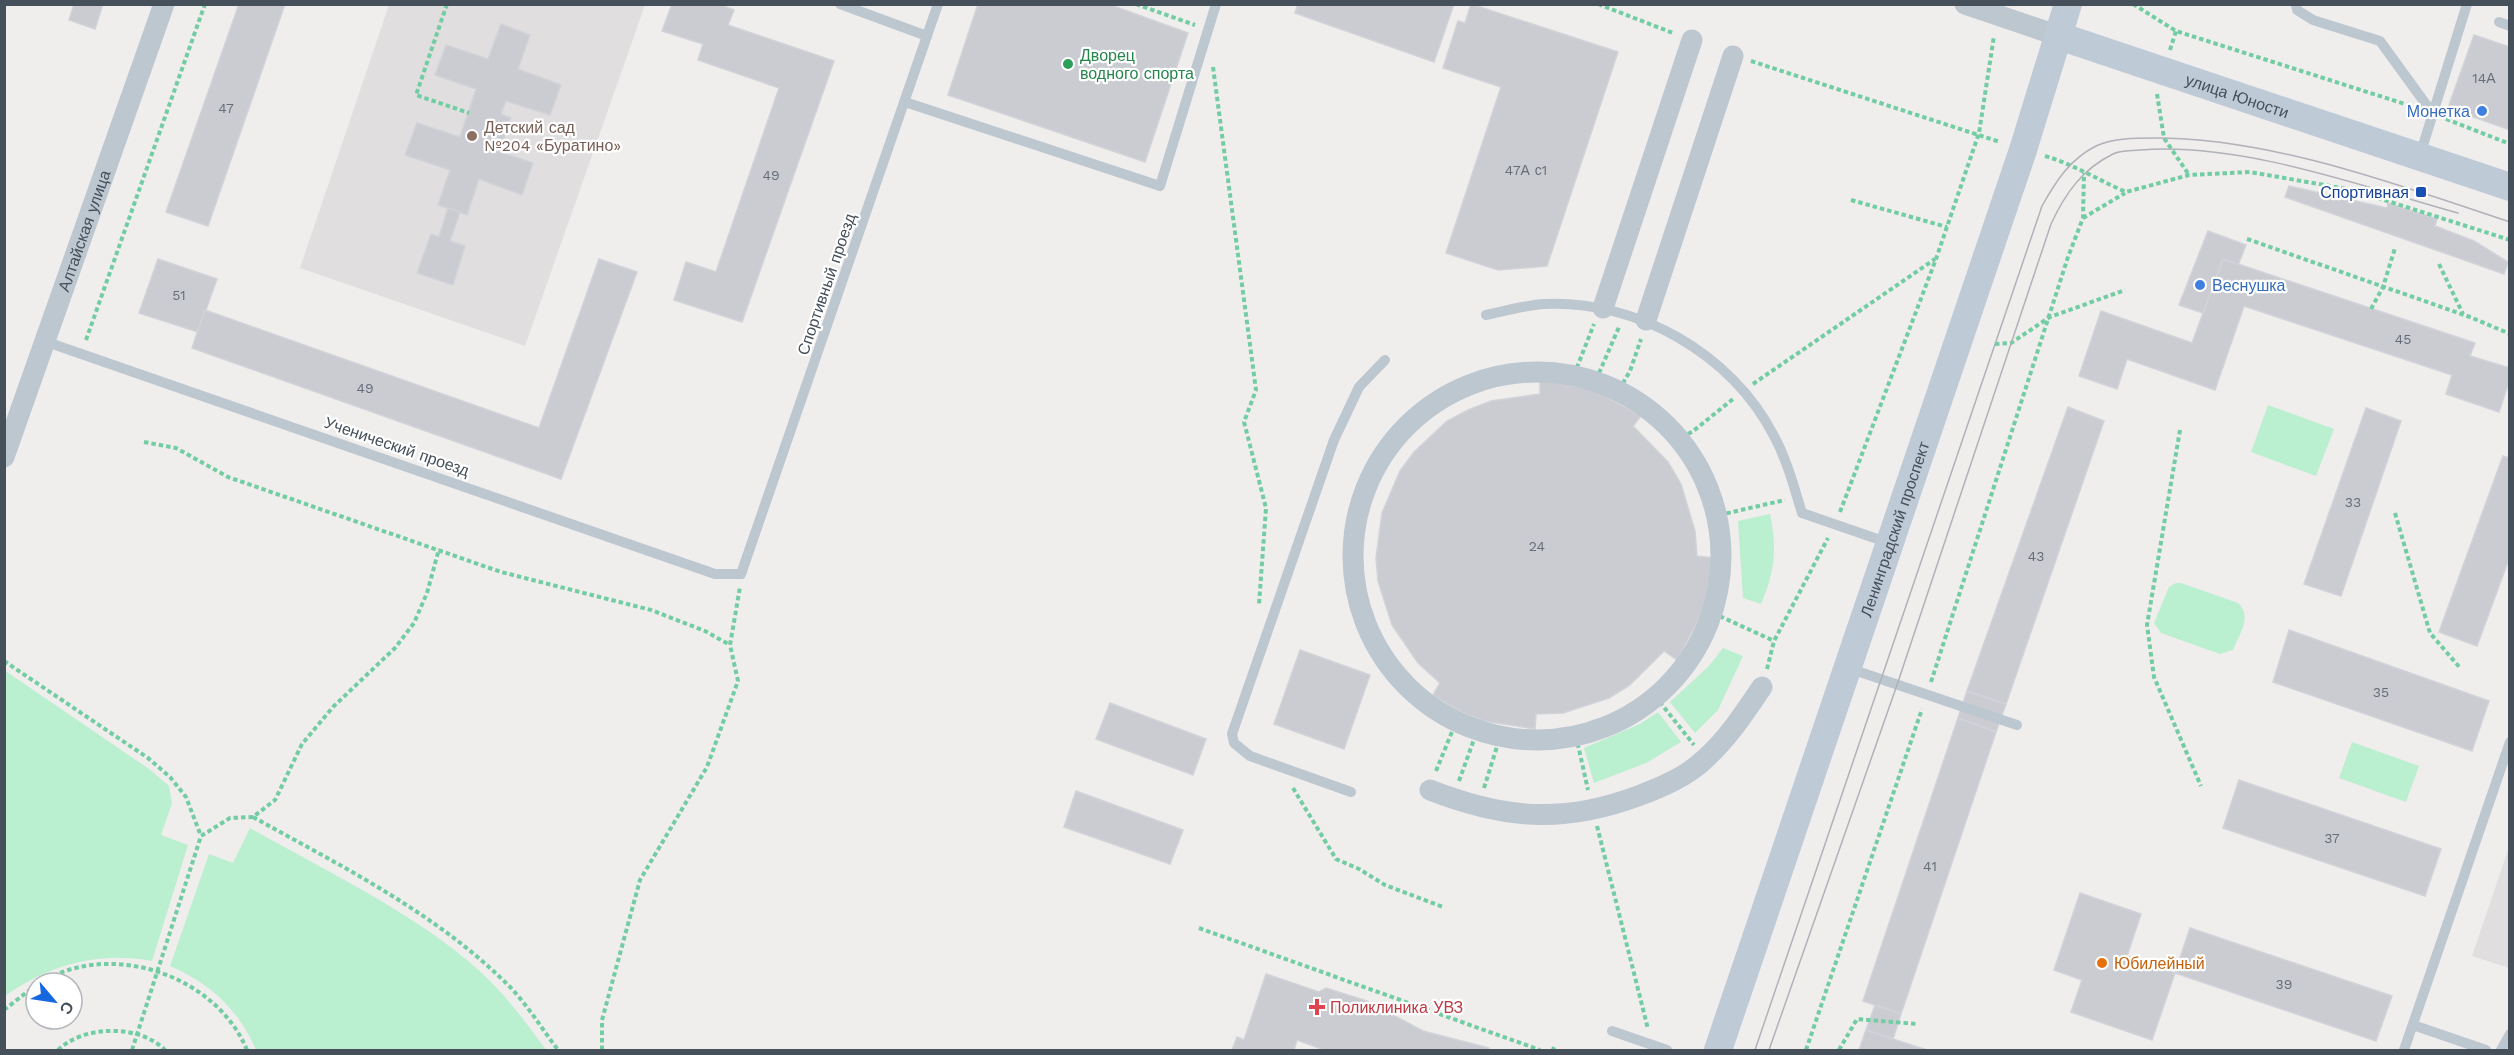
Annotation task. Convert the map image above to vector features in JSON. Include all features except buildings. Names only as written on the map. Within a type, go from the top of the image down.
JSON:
[{"type":"main road","name":"Ленинградский проспект","points":[[1718,1050],[2023,150],[2068,4]]},
{"type":"main road","name":"улица Юности","points":[[2058,36],[2164,69],[2419,158],[2510,187]]},
{"type":"street","name":"Алтайская улица","points":[[4,458],[164,4]]},
{"type":"street","name":"улица Юности","points":[[1965,4],[2058,36]]},
{"type":"street","points":[[1598,317],[1692,40]]},
{"type":"street","points":[[1646,320],[1733,56]]},
{"type":"street","points":[[1530,371],[1574,375],[1596,380],[1619,390],[1658,413],[1681,437],[1702,475],[1719,515],[1723,549],[1721,583],[1713,614],[1687,661],[1655,696],[1613,722],[1576,736],[1522,741],[1477,731],[1456,722],[1435,710],[1404,684],[1388,665],[1369,633],[1357,597],[1352,560],[1356,522],[1366,486],[1378,461],[1396,438],[1417,418],[1457,392],[1505,374],[1530,371]]},
{"type":"street","points":[[1430,790],[1502,813],[1559,816],[1593,811],[1649,792],[1681,777],[1705,760],[1731,732],[1762,687]]},
{"type":"lane","points":[[840,4],[927,36]]},
{"type":"lane","name":"Спортивный проезд","points":[[741,574],[938,4]]},
{"type":"lane","points":[[905,102],[1160,186],[1216,4]]},
{"type":"lane","points":[[2296,4],[2297,10],[2313,20],[2380,41],[2433,114]]},
{"type":"lane","points":[[2419,158],[2467,4]]},
{"type":"lane","points":[[1486,315],[1542,304],[1598,317],[1646,320],[1678,337],[1707,358],[1742,391],[1774,435],[1802,513],[1834,526],[1889,543]]},
{"type":"lane","name":"Ученический проезд","points":[[44,341],[715,574],[741,574]]},
{"type":"lane","points":[[1351,792],[1250,756],[1234,743],[1232,734],[1334,440],[1359,387],[1385,360]]},
{"type":"lane","points":[[1848,668],[2017,725]]},
{"type":"lane","points":[[2404,1050],[2510,742]]},
{"type":"lane","points":[[2413,1025],[2486,1050]]},
{"type":"lane","points":[[1612,1031],[1667,1050]]},
{"type":"lane","points":[[2501,1050],[2510,1034]]},
{"type":"path","points":[[81,355],[205,4]]},
{"type":"path","points":[[447,4],[416,95],[469,113]]},
{"type":"path","points":[[1136,4],[1196,26],[1204,39],[1220,101],[1256,390],[1244,422],[1266,508],[1259,604]]},
{"type":"path","points":[[1598,4],[1692,40]]},
{"type":"path","points":[[2133,4],[2176,31],[2433,114],[2510,144]]},
{"type":"path","points":[[1762,687],[1774,641],[1834,526],[1936,259],[1979,134],[1997,16]]},
{"type":"path","points":[[2176,31],[2157,96],[2164,138],[2189,175]]},
{"type":"path","points":[[1733,56],[1979,134]]},
{"type":"path","points":[[2083,218],[2126,192],[2189,175],[2250,171],[2353,190],[2510,240]]},
{"type":"path","points":[[1806,1050],[1927,695],[2083,218],[2084,173],[2126,192]]},
{"type":"path","points":[[1851,200],[1947,227]]},
{"type":"path","points":[[2247,239],[2463,314],[2510,334]]},
{"type":"path","points":[[2371,309],[2383,287],[2395,248]]},
{"type":"path","points":[[1742,391],[1936,259]]},
{"type":"path","points":[[2439,264],[2463,314]]},
{"type":"path","points":[[1995,344],[2011,343],[2050,317],[2125,290]]},
{"type":"path","points":[[1574,375],[1598,317]]},
{"type":"path","points":[[1596,380],[1616,333]]},
{"type":"path","points":[[1619,390],[1640,344]]},
{"type":"path","points":[[1681,437],[1692,432],[1723,408]]},
{"type":"path","points":[[2181,430],[2147,625],[2154,677],[2201,786]]},
{"type":"path","points":[[144,442],[176,448],[228,477],[501,572],[651,610],[705,631],[730,645]]},
{"type":"path","points":[[1719,515],[1772,503]]},
{"type":"path","points":[[2395,513],[2430,633],[2461,669]]},
{"type":"path","points":[[253,817],[275,800],[302,744],[333,707],[395,648],[414,623],[427,593],[439,549]]},
{"type":"path","points":[[602,1050],[602,1020],[640,880],[707,767],[738,681],[730,645],[741,574]]},
{"type":"path","points":[[1713,614],[1774,641]]},
{"type":"path","points":[[4,661],[148,758],[170,777],[186,797],[201,836],[132,1050]]},
{"type":"path","points":[[1655,696],[1689,737]]},
{"type":"path","points":[[1437,768],[1456,722]]},
{"type":"path","points":[[1460,778],[1477,731]]},
{"type":"path","points":[[1576,736],[1586,784]]},
{"type":"path","points":[[1485,787],[1500,737]]},
{"type":"path","points":[[1285,768],[1294,791],[1336,859],[1359,869],[1385,885],[1443,907]]},
{"type":"path","points":[[1593,811],[1651,1044]]},
{"type":"path","points":[[201,836],[230,818],[253,817],[366,879],[476,955],[510,987],[558,1050]]},
{"type":"path","points":[[1199,928],[1540,1050]]},
{"type":"path","points":[[70,971],[89,967],[134,966],[178,978],[213,1002],[242,1037],[247,1050]]},
{"type":"path","points":[[4,1010],[24,994]]},
{"type":"path","points":[[1839,1050],[1857,1019],[1917,1024]]},
{"type":"path","points":[[58,1050],[84,1035],[111,1030],[137,1035],[165,1050]]},
{"type":"shaded area","name":"Детский сад №204 «Буратино»","points":[[389,5],[645,5],[525,346],[300,268]]},
{"type":"shaded area","points":[[2509,847],[2509,968],[2472,956]]},
{"type":"green space","points":[[2268,405],[2334,429],[2316,476],[2251,452]]},
{"type":"green space","points":[[1770,514],[1774,538],[1772,570],[1761,604],[1743,598],[1738,521]]},
{"type":"green space","points":[[2176,583],[2238,603],[2245,620],[2233,650],[2220,654],[2161,633],[2154,623],[2169,587]]},
{"type":"green space","points":[[1723,648],[1743,656],[1718,710],[1695,733],[1670,702],[1709,666]]},
{"type":"green space","points":[[4,670],[149,769],[169,786],[172,803],[161,835],[188,845],[152,961],[112,958],[75,963],[52,971],[24,971],[24,984],[5,996]]},
{"type":"green space","points":[[1658,712],[1681,742],[1646,763],[1594,783],[1584,748],[1640,724]]},
{"type":"green space","points":[[2352,742],[2419,766],[2406,802],[2339,778]]},
{"type":"green space","points":[[250,828],[345,880],[442,940],[495,986],[546,1050],[256,1050],[241,1022],[222,999],[198,981],[170,966],[209,854],[233,863]]},
{"type":"tram line","points":[[1755,1050],[2042,206],[2058,179],[2071,164],[2087,151],[2110,141],[2155,138],[2200,140],[2244,146],[2335,166],[2510,222]]},
{"type":"tram line","points":[[1769,1050],[1897,685],[2051,224],[2076,183],[2092,167],[2116,153],[2179,149],[2259,159],[2300,168],[2458,213]]},
{"type":"place","name":"Дворец водного спорта","points":[[1068,64]]},
{"type":"place","name":"Монетка","points":[[2482,111]]},
{"type":"place","name":"Детский сад №204 «Буратино»","points":[[472,136]]},
{"type":"place","name":"Спортивная","points":[[2421,192]]},
{"type":"place","name":"Веснушка","points":[[2200,285]]},
{"type":"place","name":"Юбилейный","points":[[2102,963]]},
{"type":"place","name":"Поликлиника УВЗ","points":[[1317,1007]]}]
